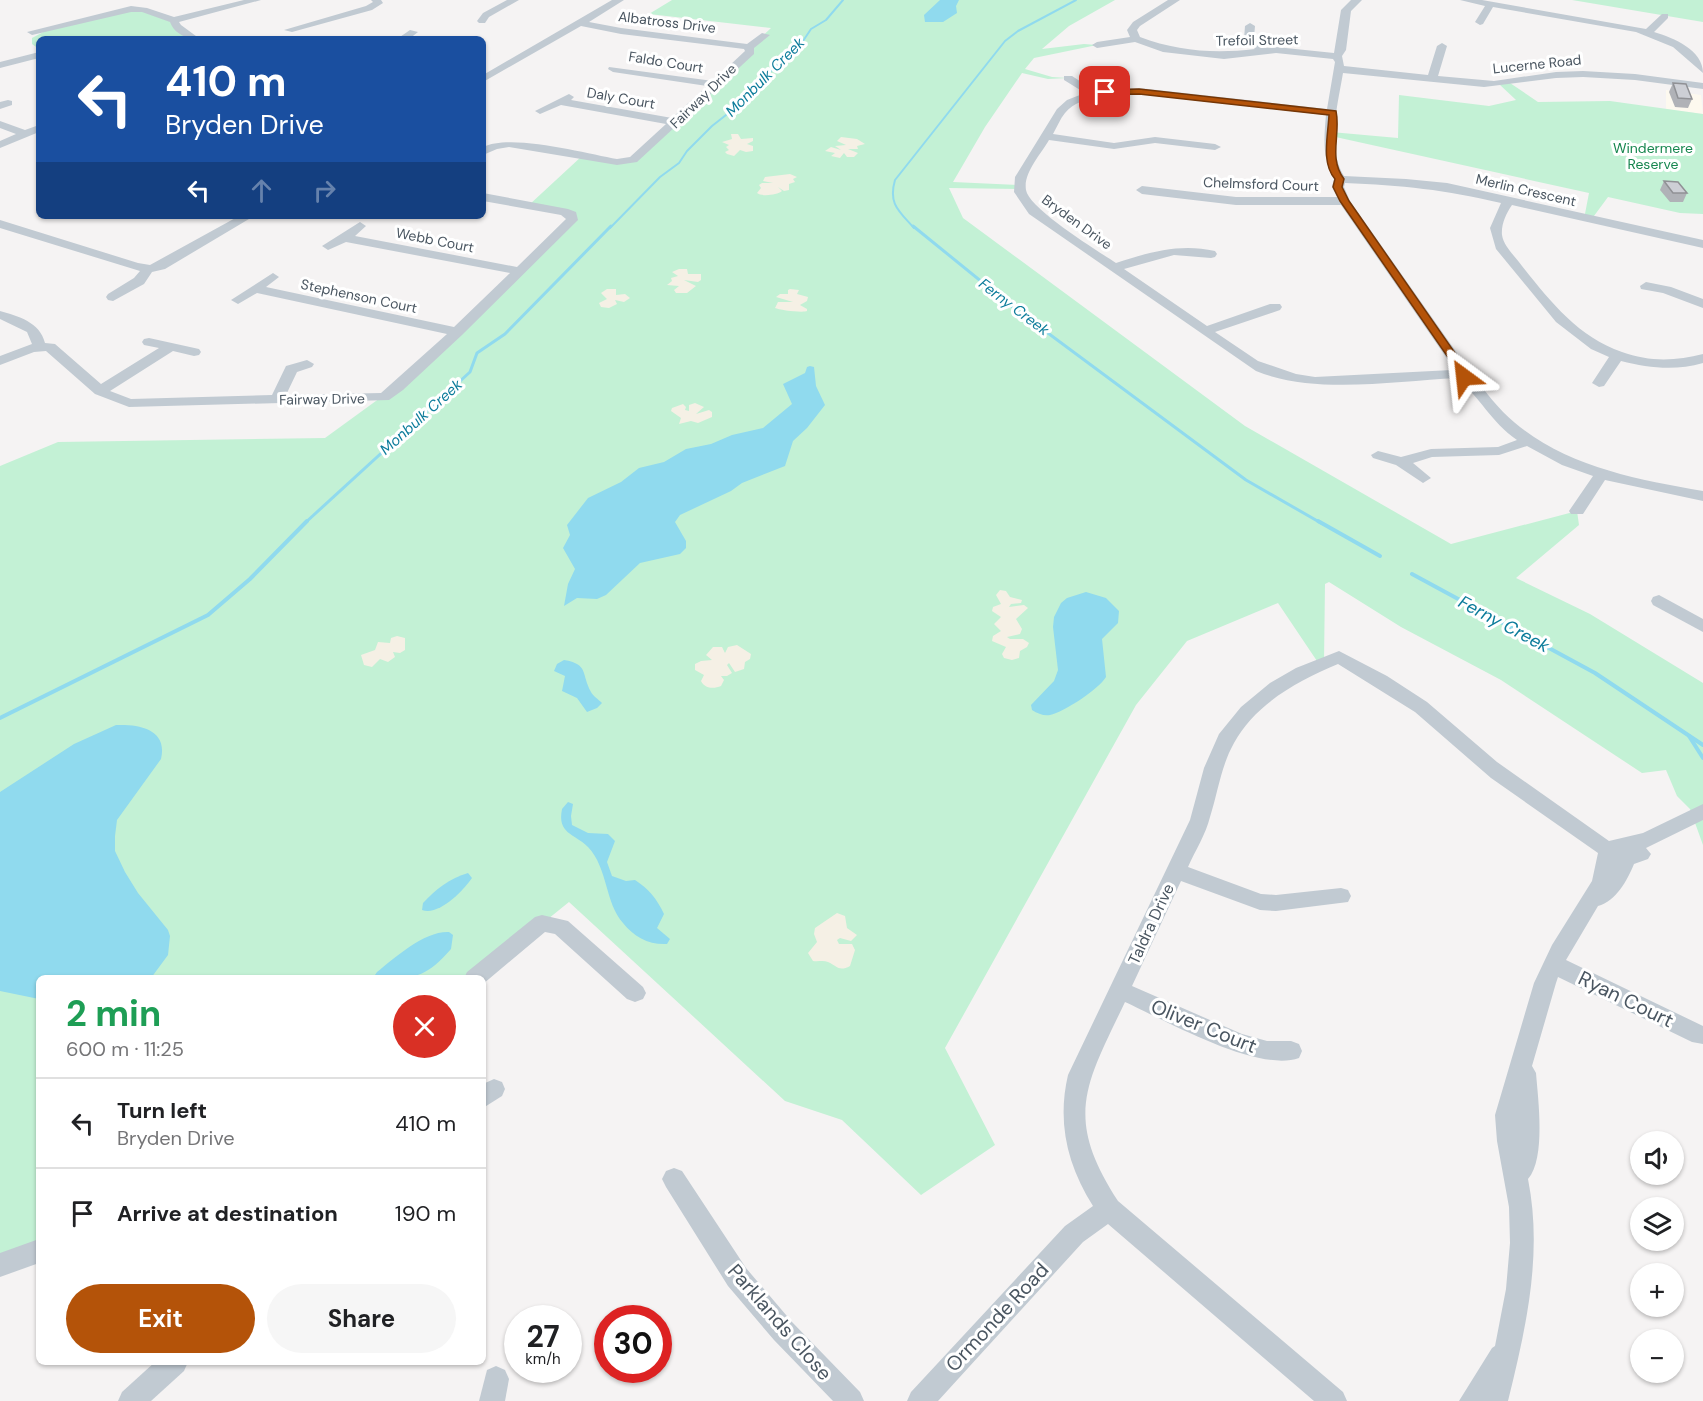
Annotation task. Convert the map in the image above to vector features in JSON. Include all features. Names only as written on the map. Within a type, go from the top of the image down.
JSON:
[{"type":"street","points":[[48,36],[66,25],[138,4],[161,18],[174,20],[256,0]]},
{"type":"street","points":[[287,30],[369,8],[378,3],[376,0]]},
{"type":"street","points":[[482,21],[486,15],[514,0]]},
{"type":"street","points":[[486,77],[619,0]]},
{"type":"street","points":[[1097,45],[1136,39],[1132,30],[1136,24],[1175,0]]},
{"type":"street","points":[[1357,0],[1346,10],[1338,63],[1331,158],[1333,172],[1340,179],[1338,187],[1344,201],[1457,363],[1461,374],[1473,384],[1498,417],[1529,441],[1566,460],[1601,475],[1647,487],[1701,495]]},
{"type":"street","points":[[1465,0],[1616,25],[1647,33],[1674,43],[1691,54],[1703,70]]},
{"type":"street","points":[[1480,22],[1490,5]]},
{"type":"street","points":[[1647,33],[1665,16]]},
{"type":"street","points":[[174,20],[177,27],[188,36]]},
{"type":"street","name":"Albatross Drive","points":[[581,23],[621,32],[749,47]]},
{"type":"street","points":[[1250,26],[1249,39],[1262,51]]},
{"type":"street","points":[[407,36],[413,32]]},
{"type":"street","name":"Fairway Drive","points":[[486,140],[498,145],[625,162],[640,156],[750,52],[749,47],[765,35]]},
{"type":"street","name":"Trefoil Street","points":[[1136,39],[1162,49],[1218,55],[1282,51],[1338,63]]},
{"type":"street","points":[[4,64],[33,45]]},
{"type":"street","points":[[1432,79],[1442,46]]},
{"type":"street","points":[[1691,54],[1703,53]]},
{"type":"street","name":"Lucerne Road","points":[[1338,63],[1432,79],[1490,85],[1553,75],[1607,74],[1703,86]]},
{"type":"street","name":"Faldo Court","points":[[603,76],[617,65],[715,84]]},
{"type":"street","points":[[1542,66],[1553,75]]},
{"type":"street","points":[[1068,78],[1093,94]]},
{"type":"street","name":"Bryden Drive","points":[[1334,113],[1132,91],[1093,94],[1067,105],[1021,177],[1019,185],[1021,196],[1033,211],[1261,369],[1296,379],[1325,381],[1461,374]]},
{"type":"street","name":"Daly Court","points":[[540,111],[566,100],[675,122]]},
{"type":"street","points":[[0,124],[26,134]]},
{"type":"street","points":[[0,145],[36,129]]},
{"type":"street","points":[[1046,136],[1114,146],[1158,140],[1215,147]]},
{"type":"street","points":[[486,151],[498,145]]},
{"type":"street","name":"Merlin Crescent","points":[[1340,179],[1425,184],[1703,244]]},
{"type":"street","name":"Chelmsford Court","points":[[1142,190],[1236,201],[1344,201]]},
{"type":"street","name":"Fairway Drive","points":[[39,346],[54,350],[111,398],[129,403],[374,399],[387,396],[570,223],[572,215],[564,212],[486,198]]},
{"type":"street","points":[[1508,201],[1494,226],[1494,234],[1500,246],[1574,334],[1594,347],[1617,356],[1668,364],[1688,363],[1703,358]]},
{"type":"street","points":[[0,224],[148,269],[164,265],[243,219]]},
{"type":"street","points":[[328,246],[345,238],[360,226]]},
{"type":"street","name":"Webb Court","points":[[345,238],[518,271]]},
{"type":"street","points":[[1114,267],[1174,249],[1191,249],[1211,254]]},
{"type":"street","points":[[113,297],[139,281],[148,269]]},
{"type":"street","points":[[238,300],[273,277]]},
{"type":"street","points":[[1646,286],[1666,290],[1703,304]]},
{"type":"street","name":"Stephenson Court","points":[[255,289],[457,332]]},
{"type":"street","points":[[1206,331],[1275,307]]},
{"type":"street","points":[[0,315],[22,323],[34,332],[38,337],[39,346],[0,361]]},
{"type":"street","points":[[149,342],[194,352]]},
{"type":"street","points":[[100,391],[170,347]]},
{"type":"street","points":[[1599,383],[1617,356]]},
{"type":"street","points":[[277,400],[287,368],[308,364]]},
{"type":"street","points":[[1401,462],[1431,453],[1506,450],[1529,441]]},
{"type":"street","points":[[1378,454],[1401,462],[1422,478]]},
{"type":"street","points":[[1577,511],[1601,475]]},
{"type":"street","points":[[1659,601],[1703,626]]},
{"type":"street","name":"Taldra Drive","points":[[1334,1401],[1105,1202],[1078,1153],[1072,1122],[1074,1091],[1082,1068],[1200,820],[1218,754],[1236,724],[1276,687],[1302,672],[1339,657],[1421,707],[1450,729],[1491,768],[1616,851]]},
{"type":"street","points":[[1495,1401],[1521,1276],[1520,1191],[1529,1128],[1524,1085],[1525,1050],[1534,1015],[1553,964],[1570,931],[1586,909],[1618,879],[1616,851],[1651,848],[1675,827],[1703,812]]},
{"type":"street","points":[[1175,871],[1260,902],[1276,903],[1341,896]]},
{"type":"street","points":[[479,975],[542,923],[561,927],[635,993]]},
{"type":"street","name":"Ryan Court","points":[[1553,964],[1700,1035]]},
{"type":"street","name":"Oliver Court","points":[[1120,990],[1238,1043],[1267,1051],[1291,1051]]},
{"type":"street","name":"Parklands Close","points":[[675,1179],[737,1277],[783,1331],[851,1401]]},
{"type":"street","name":"Ormonde Road","points":[[920,1401],[1105,1202]]},
{"type":"street","points":[[0,1265],[36,1252]]},
{"type":"street","points":[[1472,1401],[1509,1342]]},
{"type":"street","points":[[131,1401],[172,1365]]},
{"type":"shaded area","points":[[1666,90],[1701,95],[1703,114],[1666,109]]},
{"type":"green space","points":[[672,0],[1115,0],[1069,26],[1042,49],[1084,44],[1097,45],[1034,58],[1025,69],[1052,77],[1068,78],[1048,79],[1022,73],[985,127],[953,182],[1019,185],[1019,189],[949,188],[963,218],[1245,426],[1451,544],[1577,511],[1579,525],[1516,578],[1590,614],[1703,683],[1703,845],[1690,809],[1677,796],[1666,770],[1642,773],[1501,680],[1401,627],[1329,582],[1325,584],[1324,662],[1319,664],[1278,603],[1187,641],[1136,705],[945,1048],[995,1145],[921,1195],[842,1120],[785,1101],[569,902],[479,975],[36,975],[36,1252],[0,1265],[0,466],[58,442],[325,438],[380,398],[573,218],[529,205],[582,156],[628,162],[771,28],[649,14]]},
{"type":"green space","points":[[1572,0],[1703,0],[1703,22]]},
{"type":"green space","points":[[139,8],[167,19],[191,36],[36,36],[36,47],[32,44],[32,38],[47,30]]},
{"type":"green space","name":"Windermere Reserve","points":[[1510,83],[1538,102],[1610,101],[1703,114],[1703,214],[1680,213],[1608,197],[1591,220],[1584,219],[1589,193],[1331,136],[1331,132],[1398,138],[1399,95],[1489,106],[1516,100],[1499,84]]},
{"type":"sand","points":[[731,134],[738,134],[741,139],[753,138],[753,141],[747,144],[753,146],[753,151],[740,150],[734,156],[727,154],[725,152],[729,150],[726,147],[729,145],[722,142],[732,139]]},
{"type":"sand","points":[[841,137],[857,139],[865,144],[857,146],[858,149],[848,149],[858,153],[854,157],[847,157],[844,153],[840,158],[831,156],[835,153],[825,151],[831,147],[841,150],[835,146],[846,145],[837,141]]},
{"type":"sand","points":[[790,174],[797,177],[793,179],[795,182],[789,184],[789,190],[784,191],[778,187],[782,191],[777,194],[757,193],[762,183],[773,183],[763,181],[765,177]]},
{"type":"sand","points":[[687,269],[688,274],[701,274],[701,280],[698,282],[684,280],[696,286],[687,293],[676,293],[674,290],[679,286],[667,285],[672,281],[671,278],[678,276],[672,272]]},
{"type":"sand","points":[[607,289],[616,289],[616,295],[625,294],[630,298],[624,302],[615,300],[617,304],[609,308],[601,307],[599,303],[607,299],[601,293]]},
{"type":"sand","points":[[790,289],[799,290],[797,294],[808,297],[807,301],[800,305],[807,311],[775,308],[778,302],[793,302],[776,297],[780,294],[788,294]]},
{"type":"sand","points":[[695,403],[704,407],[696,414],[709,410],[712,412],[712,417],[698,423],[691,421],[679,424],[681,418],[671,411],[672,408],[683,404],[686,407],[685,410],[689,411],[689,405]]},
{"type":"sand","points":[[1000,590],[1006,591],[1010,597],[1022,600],[1021,603],[1011,604],[1009,607],[1024,605],[1028,608],[1016,619],[1022,629],[1020,634],[1007,637],[1023,639],[1029,643],[1020,651],[1019,658],[1012,660],[1004,658],[1002,654],[1006,647],[992,641],[993,636],[1001,631],[994,624],[1001,617],[992,611],[993,607],[1001,604],[996,595]]},
{"type":"sand","points":[[397,636],[405,638],[405,650],[400,653],[393,652],[395,657],[388,662],[380,659],[372,667],[364,665],[361,655],[375,650],[378,642],[390,643],[391,638]]},
{"type":"sand","points":[[737,645],[751,654],[750,659],[745,662],[744,669],[735,672],[729,663],[727,665],[732,673],[721,676],[724,680],[721,686],[713,688],[705,686],[701,681],[704,675],[695,670],[695,664],[712,660],[706,655],[713,647],[722,647],[725,653],[728,647]]},
{"type":"sand","points":[[837,913],[845,916],[847,928],[857,935],[851,941],[840,938],[837,940],[839,944],[852,944],[855,950],[850,966],[843,968],[838,968],[826,961],[813,961],[808,953],[817,942],[814,934],[815,928]]},
{"type":"water","points":[[940,0],[959,0],[956,6],[957,13],[943,22],[925,22],[924,15]]},
{"type":"water","points":[[807,367],[814,367],[816,386],[825,405],[807,428],[793,441],[785,466],[742,483],[731,491],[680,515],[675,522],[686,541],[686,548],[680,554],[640,563],[606,595],[597,599],[577,598],[564,606],[568,584],[575,569],[563,548],[570,535],[567,525],[588,498],[621,482],[639,468],[664,462],[686,449],[763,428],[792,404],[783,384],[805,373]]},
{"type":"water","points":[[1086,592],[1106,598],[1119,611],[1118,623],[1102,639],[1106,677],[1089,694],[1064,709],[1050,715],[1039,714],[1032,710],[1031,705],[1054,681],[1058,670],[1054,617],[1061,603],[1067,598]]},
{"type":"water","points":[[564,660],[581,667],[591,692],[602,703],[597,708],[587,712],[577,698],[562,691],[565,676],[554,671],[557,664]]},
{"type":"water","points":[[116,725],[142,727],[150,730],[160,741],[161,759],[117,820],[115,851],[138,893],[168,930],[170,936],[168,955],[153,975],[36,975],[36,998],[0,991],[0,792],[74,744]]},
{"type":"water","points":[[568,802],[573,804],[572,825],[588,833],[608,834],[615,841],[607,862],[612,876],[626,881],[635,880],[652,895],[664,914],[657,928],[670,939],[667,944],[654,943],[637,936],[617,915],[595,855],[562,824],[562,809]]},
{"type":"water","points":[[468,873],[472,878],[450,901],[436,909],[422,910],[423,903],[438,889],[449,881]]},
{"type":"water","points":[[449,932],[453,935],[451,949],[432,967],[416,975],[375,975],[420,940]]},
{"type":"building","points":[[1673,83],[1686,84],[1692,99],[1678,98]]},
{"type":"building","points":[[1664,181],[1678,182],[1687,193],[1673,193]]},
{"type":"waterway","name":"Monbulk Creek","points":[[610,228],[660,177],[679,163],[687,151],[712,126],[740,104],[744,95],[801,44],[811,29],[826,20],[843,0]]},
{"type":"waterway","name":"Ferny Creek","points":[[914,228],[896,207],[893,195],[895,180],[1005,41],[1018,31],[1076,0]]},
{"type":"waterway","name":"Monbulk Creek","points":[[305,523],[470,372],[477,353],[505,334],[611,226]]},
{"type":"waterway","name":"Ferny Creek","points":[[913,226],[1014,308],[1246,480],[1321,523]]},
{"type":"waterway","name":"Ferny Creek","points":[[1318,521],[1380,556]]},
{"type":"waterway","name":"Monbulk Creek","points":[[0,718],[208,615],[250,579],[305,523]]},
{"type":"waterway","name":"Ferny Creek","points":[[1412,574],[1595,673],[1703,745]]},
{"type":"waterway","points":[[1689,736],[1703,758]]},
{"type":"route","points":[[1105,92],[1132,91],[1334,113],[1330,148],[1332,169],[1340,179],[1338,187],[1344,201],[1457,363],[1459,372],[1464,377]]}]
